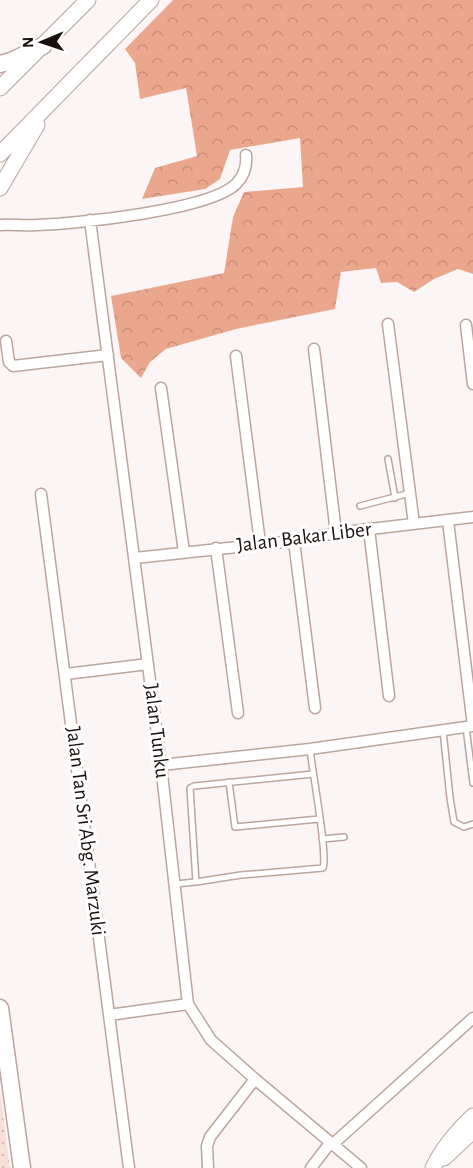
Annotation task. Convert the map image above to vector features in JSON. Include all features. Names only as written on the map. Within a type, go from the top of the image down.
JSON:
[{"type":"main road","points":[[0,63],[11,61],[43,46]]},
{"type":"main road","points":[[0,1008],[22,1168]]},
{"type":"street","points":[[0,88],[88,0]]},
{"type":"street","points":[[0,154],[151,0]]},
{"type":"street","points":[[0,188],[48,107]]},
{"type":"street","points":[[0,225],[33,225],[90,220],[180,207],[216,196],[236,185],[243,177],[247,166],[246,155]]},
{"type":"street","name":"Jalan Tunku","points":[[90,220],[161,765],[188,1004],[212,1040],[361,1168]]},
{"type":"street","points":[[0,231],[33,225]]},
{"type":"street","points":[[388,324],[414,524]]},
{"type":"street","points":[[466,326],[473,384]]},
{"type":"street","points":[[6,341],[9,362],[14,366],[108,355]]},
{"type":"street","points":[[314,349],[336,533]]},
{"type":"street","points":[[236,356],[260,543]]},
{"type":"street","points":[[161,388],[184,552]]},
{"type":"street","name":"Jalan Tan Sri Abg. Marzuki","points":[[41,494],[129,1168]]},
{"type":"street","name":"Jalan Bakar Liber","points":[[135,558],[294,541],[336,533],[473,517]]},
{"type":"street","points":[[161,765],[310,749],[473,726],[448,521]]},
{"type":"street","points":[[369,529],[389,696]]},
{"type":"street","points":[[294,541],[315,708]]},
{"type":"street","points":[[216,548],[238,713]]},
{"type":"street","points":[[66,674],[148,664]]},
{"type":"street","points":[[109,1015],[188,1004]]},
{"type":"street","points":[[311,1168],[327,1147],[473,1018]]},
{"type":"street","points":[[208,1168],[207,1146],[210,1137],[255,1079]]},
{"type":"street","points":[[433,1168],[453,1135],[473,1116]]},
{"type":"street","points":[[433,1168],[473,1131]]},
{"type":"lane","points":[[388,459],[395,498]]},
{"type":"lane","points":[[360,506],[410,493]]},
{"type":"lane","points":[[466,727],[473,783]]},
{"type":"lane","points":[[443,729],[454,822],[464,827],[473,824]]},
{"type":"lane","points":[[175,884],[240,875],[323,868],[322,839],[310,749]]},
{"type":"lane","points":[[196,882],[190,788],[313,774]]},
{"type":"lane","points":[[229,782],[235,827],[319,819]]},
{"type":"lane","points":[[322,839],[344,837]]},
{"type":"shaded area","points":[[0,1091],[10,1168],[0,1168]]},
{"type":"green space","points":[[173,0],[473,0],[473,274],[458,269],[434,279],[414,292],[397,282],[381,283],[376,268],[341,272],[335,309],[236,329],[166,349],[150,362],[141,378],[121,358],[111,296],[224,273],[233,217],[244,192],[303,187],[300,138],[230,150],[220,179],[205,189],[142,199],[155,168],[197,156],[186,88],[140,99],[135,63],[125,49]]}]
